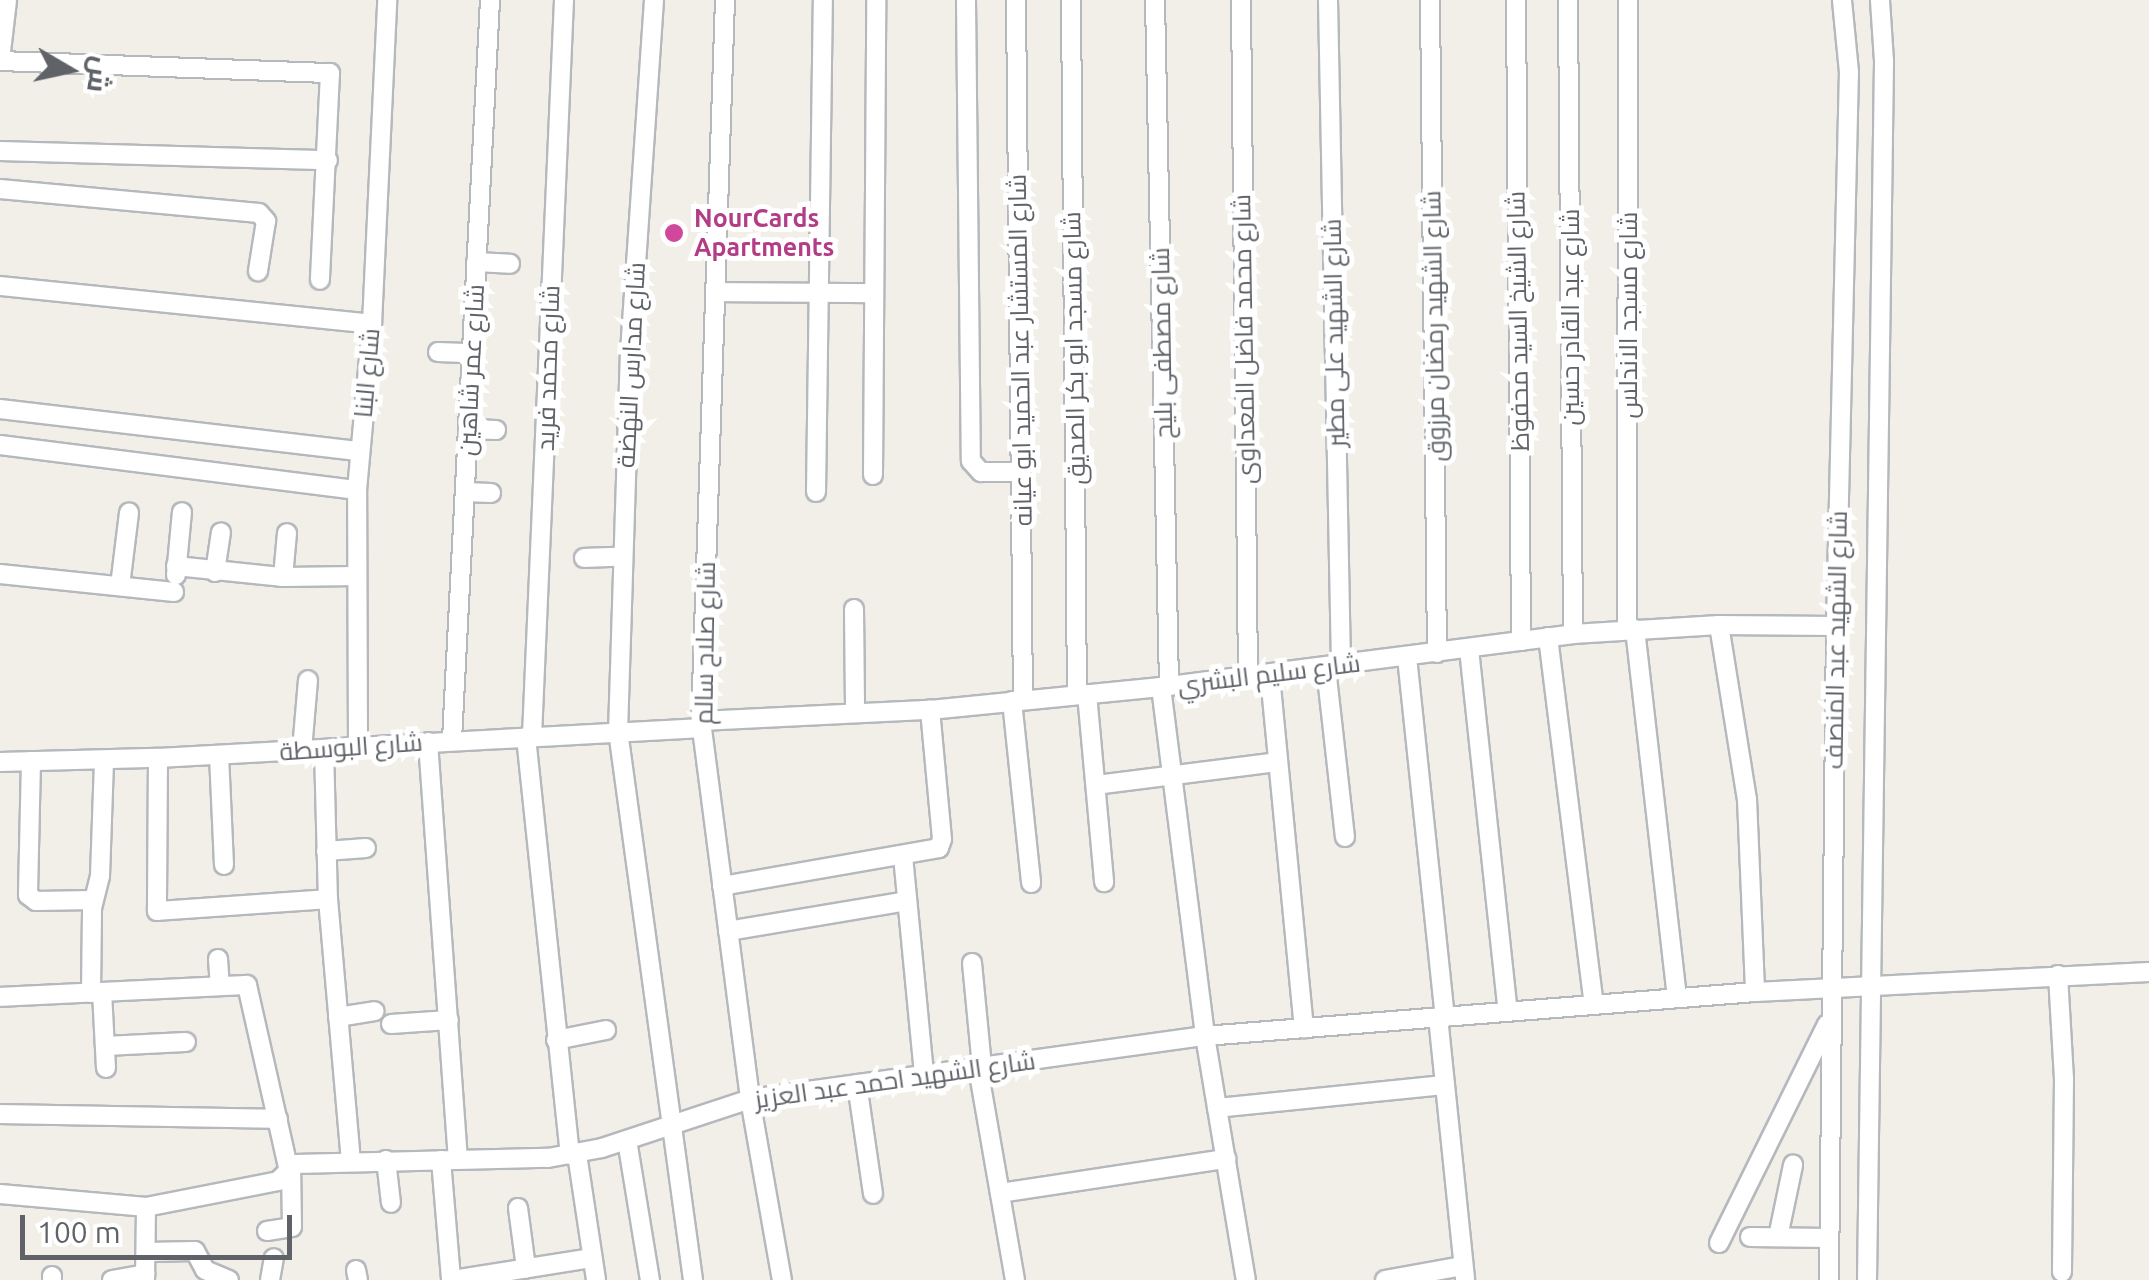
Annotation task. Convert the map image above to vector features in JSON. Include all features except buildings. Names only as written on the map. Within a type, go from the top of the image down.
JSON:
[{"type":"street","points":[[7,0],[0,60],[324,71],[333,79],[320,280]]},
{"type":"street","name":"شارع البنا","points":[[358,746],[357,490],[372,324],[387,0]]},
{"type":"street","name":"شارع عمر شاهين","points":[[452,740],[490,0]]},
{"type":"street","name":"شارع محمد فريد","points":[[564,0],[529,737],[556,1040],[596,1280]]},
{"type":"street","name":"شارع مدارس النهضة","points":[[654,0],[630,351],[618,731],[693,1280]]},
{"type":"street","name":"شارع صلاح سالم","points":[[724,0],[702,724],[750,1099],[782,1280]]},
{"type":"street","points":[[816,492],[823,0]]},
{"type":"street","points":[[873,475],[876,0]]},
{"type":"street","points":[[966,0],[971,461],[981,472],[1021,472]]},
{"type":"street","name":"شارع المستشار عبد الحميد ابو عيانه","points":[[1016,0],[1021,472],[1018,701],[1032,883]]},
{"type":"street","name":"شارع مسجد ابو بكر الصديق","points":[[1071,0],[1082,695],[1096,785],[1104,882]]},
{"type":"street","name":"شارع مصطفى بليح","points":[[1155,0],[1165,687],[1171,776],[1204,1036],[1246,1280]]},
{"type":"street","name":"شارع محمد فاضل المعداوى","points":[[1241,0],[1248,678]]},
{"type":"street","name":"شارع الشهيد على مطير","points":[[1328,0],[1334,667],[1344,837]]},
{"type":"street","name":"شارع الشهيد رمضان مرزوق","points":[[1430,0],[1437,652]]},
{"type":"street","name":"شارع الشيخ السيد محفوظ","points":[[1516,0],[1521,641]]},
{"type":"street","name":"شارع عبد القادر حسين","points":[[1568,0],[1573,634]]},
{"type":"street","name":"شارع مسجد الاندلس","points":[[1628,0],[1631,630],[1677,998]]},
{"type":"street","name":"شارع الشهيد عبد المنصف","points":[[1829,1280],[1836,626],[1848,72],[1842,0]]},
{"type":"street","name":"شارع الشهيد عبد المنصف","points":[[1867,1280],[1884,61],[1880,0]]},
{"type":"street","points":[[0,151],[328,160]]},
{"type":"street","points":[[0,189],[259,212],[266,221],[258,271]]},
{"type":"street","points":[[476,262],[510,264]]},
{"type":"street","points":[[0,286],[372,324]]},
{"type":"street","points":[[715,292],[874,293]]},
{"type":"street","points":[[438,352],[472,353]]},
{"type":"street","points":[[0,409],[360,451]]},
{"type":"street","points":[[468,429],[496,430]]},
{"type":"street","points":[[0,445],[357,490]]},
{"type":"street","points":[[464,492],[491,493]]},
{"type":"street","points":[[0,574],[120,586],[173,596],[182,512]]},
{"type":"street","points":[[120,586],[129,513]]},
{"type":"street","points":[[215,572],[221,532]]},
{"type":"street","points":[[283,576],[287,533]]},
{"type":"street","points":[[584,558],[622,557]]},
{"type":"street","points":[[176,566],[283,576],[357,576]]},
{"type":"street","points":[[854,609],[855,713]]},
{"type":"street","points":[[1719,625],[1746,799],[1755,992]]},
{"type":"street","name":"شارع سليم البشري","points":[[702,724],[930,710],[1165,687],[1573,634],[1719,625],[1836,626]]},
{"type":"street","points":[[1548,637],[1594,1004]]},
{"type":"street","points":[[1469,648],[1508,1011]]},
{"type":"street","points":[[1384,1280],[1464,1273],[1407,657]]},
{"type":"street","points":[[1270,676],[1304,1028]]},
{"type":"street","points":[[302,750],[308,680]]},
{"type":"street","points":[[722,886],[936,850],[942,839],[930,710]]},
{"type":"street","name":"شارع البوسطة","points":[[0,762],[219,755],[702,724]]},
{"type":"street","points":[[428,742],[448,1020],[452,1280],[592,1258]]},
{"type":"street","points":[[324,749],[328,899],[351,1161]]},
{"type":"street","points":[[219,755],[224,865]]},
{"type":"street","points":[[158,758],[157,911],[328,899]]},
{"type":"street","points":[[104,760],[100,876],[93,900],[97,992],[106,1068]]},
{"type":"street","points":[[31,762],[28,895],[36,901],[93,900]]},
{"type":"street","points":[[1096,785],[1278,762]]},
{"type":"street","points":[[326,850],[366,848]]},
{"type":"street","points":[[903,856],[924,1074]]},
{"type":"street","points":[[728,930],[907,901]]},
{"type":"street","points":[[218,959],[220,986]]},
{"type":"street","points":[[972,964],[980,1067],[1015,1280]]},
{"type":"street","name":"شارع الشهيد احمد عبد العزيز","points":[[0,1194],[146,1207],[278,1181],[290,1166],[574,1154],[750,1099],[1204,1036],[1755,992],[2149,972]]},
{"type":"street","points":[[2058,974],[2064,1079],[2062,1272]]},
{"type":"street","points":[[0,998],[220,986],[251,988],[290,1166],[292,1227],[267,1231]]},
{"type":"street","points":[[338,1017],[375,1012]]},
{"type":"street","points":[[1718,1244],[1830,1017]]},
{"type":"street","points":[[392,1024],[448,1020]]},
{"type":"street","points":[[556,1040],[606,1030]]},
{"type":"street","points":[[105,1046],[186,1042]]},
{"type":"street","points":[[857,1084],[872,1194]]},
{"type":"street","points":[[1217,1108],[1445,1085]]},
{"type":"street","points":[[0,1114],[278,1119]]},
{"type":"street","points":[[627,1140],[650,1280]]},
{"type":"street","points":[[1000,1194],[1226,1159]]},
{"type":"street","points":[[386,1160],[392,1203]]},
{"type":"street","points":[[1778,1237],[1793,1164]]},
{"type":"street","points":[[112,1280],[145,1277],[146,1207]]},
{"type":"street","points":[[518,1208],[526,1268]]},
{"type":"street","points":[[1750,1237],[1830,1238]]},
{"type":"street","points":[[146,1252],[196,1250],[204,1270],[229,1280]]},
{"type":"street","points":[[270,1280],[274,1258]]},
{"type":"place","name":"NourCards Apartments","points":[[674,233]]}]
